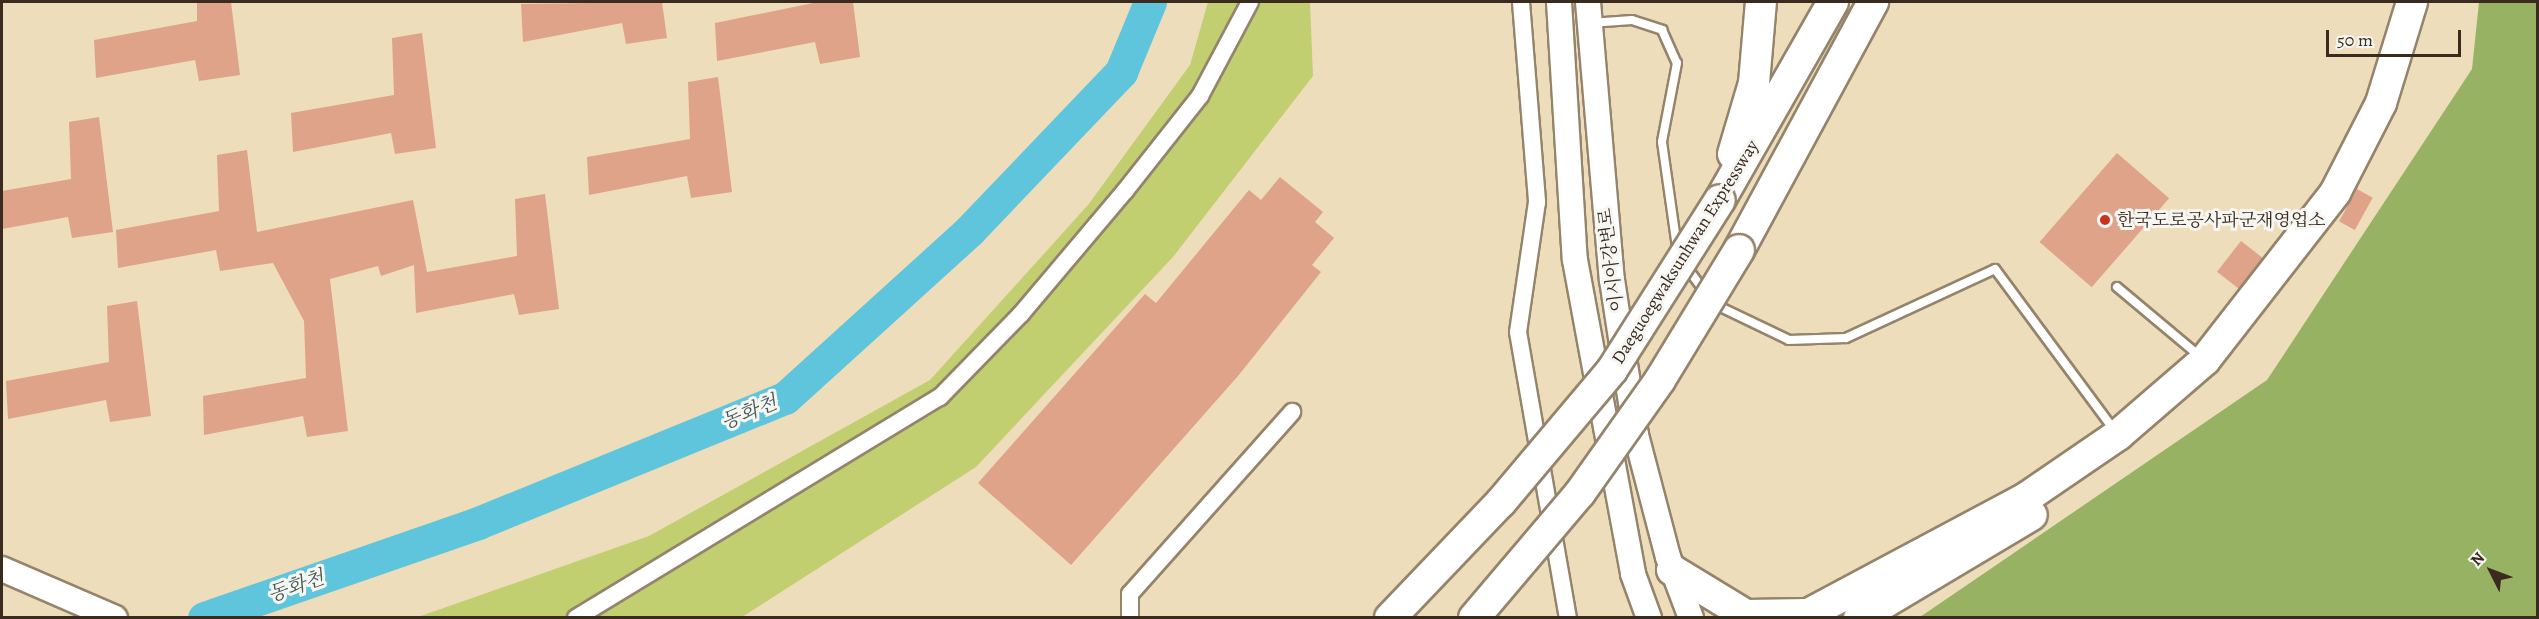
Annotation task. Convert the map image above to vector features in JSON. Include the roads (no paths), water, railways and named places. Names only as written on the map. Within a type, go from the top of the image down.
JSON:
[{"type":"highway","points":[[1720,200],[1754,83],[1761,2]]},
{"type":"highway","name":"Daeguoegwaksunhwan Expressway","points":[[1390,618],[1501,502],[1612,370],[1720,200],[1833,2]]},
{"type":"highway","points":[[1474,618],[1580,493],[1660,380],[1739,250],[1873,2]]},
{"type":"highway","points":[[1672,570],[1746,615],[1805,616],[2026,498],[2118,435],[2205,360],[2335,193],[2381,103],[2412,2]]},
{"type":"highway","points":[[1859,618],[2082,483],[2154,430],[2238,349],[2338,217],[2398,94],[2430,2]]},
{"type":"main road","name":"이시아강변로","points":[[1559,2],[1575,260],[1633,574],[1649,618]]},
{"type":"main road","name":"이시아강변로","points":[[1589,12],[1615,302],[1636,435],[1672,570],[1691,618]]},
{"type":"main road","points":[[2,569],[115,618]]},
{"type":"main road","points":[[1632,618],[1633,574]]},
{"type":"street","points":[[576,618],[940,397],[1021,314],[1125,191],[1200,96],[1250,2]]},
{"type":"street","points":[[1521,2],[1537,202],[1518,332],[1568,618]]},
{"type":"street","points":[[1130,618],[1130,594],[1292,412]]},
{"type":"lane","points":[[1589,12],[1632,20],[1662,30],[1677,63],[1662,142],[1673,248],[1714,304],[1789,340],[1846,338],[1995,269],[2118,435]]},
{"type":"lane","points":[[2117,287],[2205,360]]},
{"type":"waterway","name":"동화천","points":[[204,618],[478,523],[785,398],[970,230],[1121,72],[1150,2]]},
{"type":"place","name":"한국도로공사파군재영업소","points":[[2105,220]]}]
